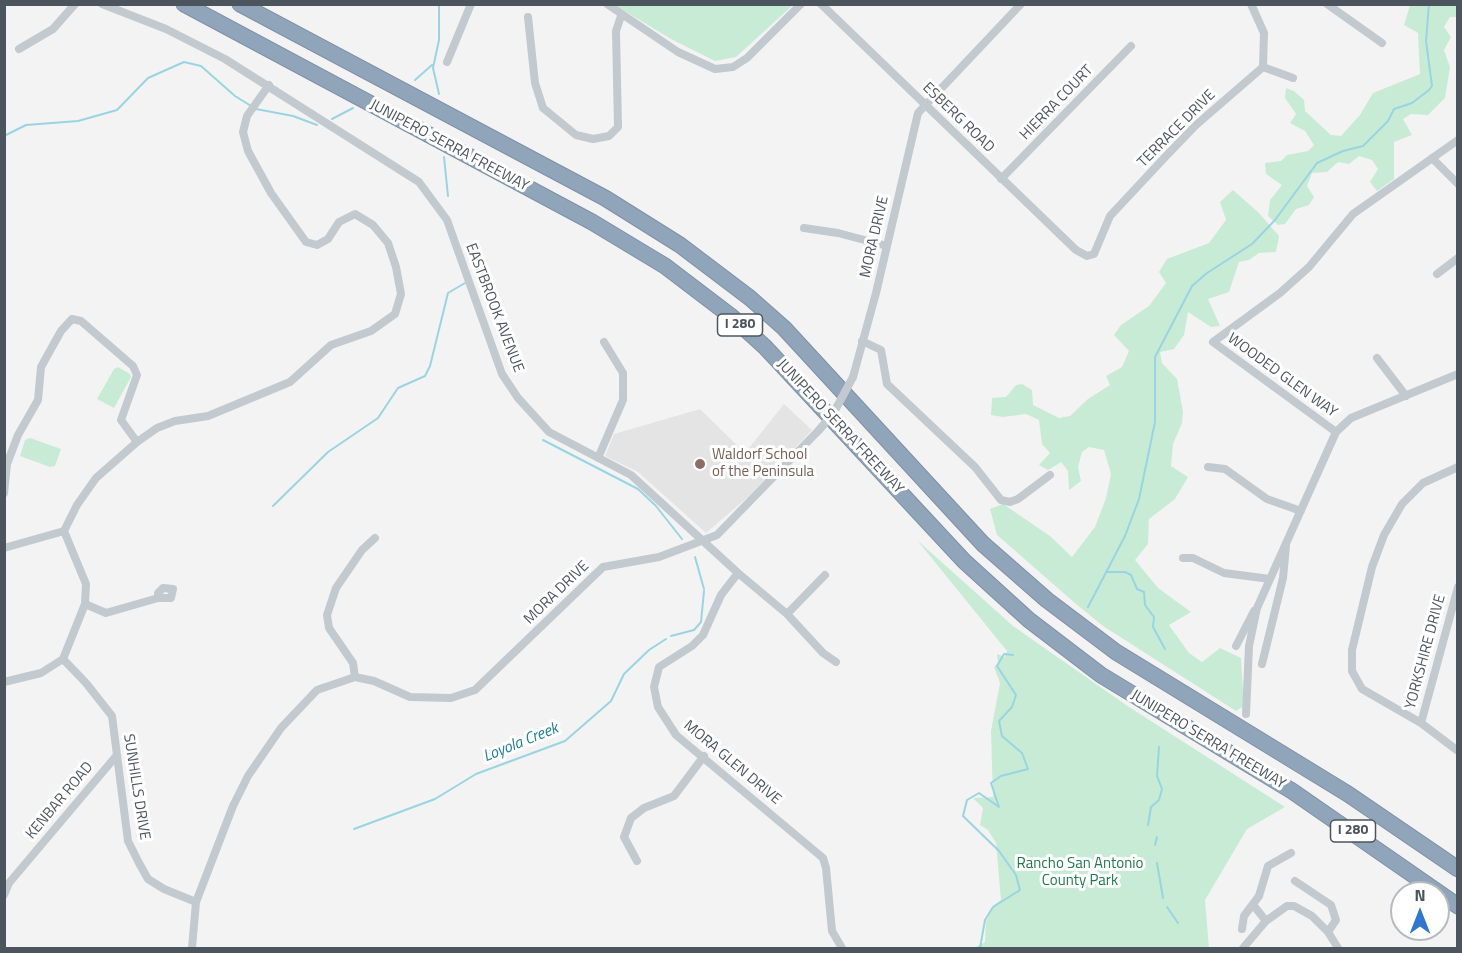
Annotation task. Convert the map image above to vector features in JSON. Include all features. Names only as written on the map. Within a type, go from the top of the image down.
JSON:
[{"type":"highway","name":"JUNIPERO SERRA FREEWAY","points":[[184,4],[582,217],[665,266],[732,317],[765,347],[964,561],[998,594],[1101,675],[1329,815],[1458,906]]},
{"type":"highway","name":"JUNIPERO SERRA FREEWAY","points":[[240,4],[605,198],[681,244],[784,328],[983,544],[1089,633],[1375,812],[1458,869]]},
{"type":"street","points":[[19,49],[53,29],[75,4]]},
{"type":"street","name":"EASTBROOK AVENUE","points":[[102,4],[166,29],[269,85],[419,182],[447,220],[502,374],[518,398],[549,432],[632,476],[703,542],[787,614],[823,653],[836,662]]},
{"type":"street","points":[[447,62],[471,4]]},
{"type":"street","points":[[607,4],[621,16],[706,66],[724,68],[733,67],[747,58],[801,4]]},
{"type":"street","name":"ESBERG ROAD","points":[[821,4],[1076,250]]},
{"type":"street","name":"MORA DRIVE","points":[[355,677],[374,681],[410,697],[451,699],[475,690],[603,567],[659,557],[703,542],[717,535],[743,511],[819,430],[832,414],[852,377],[887,246],[918,112],[1021,4]]},
{"type":"street","points":[[1251,4],[1264,33],[1263,68],[1293,78]]},
{"type":"street","points":[[1327,4],[1382,44]]},
{"type":"street","points":[[528,17],[535,83],[543,108],[576,135],[593,139],[609,136],[618,127],[616,31],[621,16]]},
{"type":"street","name":"HIERRA COURT","points":[[1001,179],[1131,46]]},
{"type":"street","name":"TERRACE DRIVE","points":[[1076,250],[1083,255],[1094,254],[1110,216],[1196,124],[1263,68]]},
{"type":"street","points":[[4,682],[41,673],[63,659],[86,603],[86,584],[64,531],[76,505],[96,478],[136,442],[157,428],[176,421],[208,416],[290,382],[331,345],[371,331],[395,314],[401,294],[396,267],[388,243],[373,225],[355,214],[339,222],[328,239],[317,245],[306,242],[274,197],[248,151],[243,132],[247,116],[269,85]]},
{"type":"street","points":[[1458,140],[1432,159],[1458,184]]},
{"type":"street","name":"WOODED GLEN WAY","points":[[1336,432],[1213,342],[1280,293],[1309,267],[1353,214],[1432,159]]},
{"type":"street","points":[[804,228],[838,232],[887,246]]},
{"type":"street","points":[[1437,274],[1458,258]]},
{"type":"street","points":[[4,493],[8,464],[14,445],[38,400],[41,367],[61,331],[72,319],[81,321],[133,366],[137,375],[121,420],[136,442]]},
{"type":"street","points":[[862,341],[881,350],[887,384],[975,467],[1001,500],[1010,502],[1018,499],[1050,475]]},
{"type":"street","points":[[598,458],[623,400],[623,373],[604,342]]},
{"type":"street","points":[[1377,357],[1406,396]]},
{"type":"street","points":[[1236,646],[1257,608],[1336,432],[1351,418],[1458,374]]},
{"type":"street","points":[[1208,466],[1225,469],[1267,499],[1300,511]]},
{"type":"street","points":[[1458,467],[1423,483],[1402,504],[1384,535],[1372,567],[1352,650],[1353,671],[1362,689],[1421,723],[1458,751]]},
{"type":"street","points":[[5,547],[64,531]]},
{"type":"street","points":[[192,948],[196,902],[232,806],[264,751],[281,728],[317,690],[355,677],[353,663],[329,628],[327,615],[336,588],[362,550],[375,538]]},
{"type":"street","points":[[1262,664],[1283,578],[1287,555],[1285,544]]},
{"type":"street","points":[[1183,558],[1193,558],[1224,573],[1270,579]]},
{"type":"street","name":"MORA GLEN DRIVE","points":[[738,573],[721,596],[703,635],[692,646],[666,661],[655,675],[655,692],[660,714],[676,735],[704,756],[823,858],[832,931],[842,948]]},
{"type":"street","points":[[787,614],[825,574]]},
{"type":"street","name":"YORKSHIRE DRIVE","points":[[1421,723],[1458,587]]},
{"type":"street","points":[[86,603],[106,613],[158,598]]},
{"type":"street","points":[[1246,714],[1249,646],[1257,608]]},
{"type":"street","name":"SUNHILLS DRIVE","points":[[63,659],[112,716],[128,841],[139,863],[148,879],[196,902]]},
{"type":"street","name":"KENBAR ROAD","points":[[4,895],[7,882],[117,755]]},
{"type":"street","points":[[637,861],[624,837],[627,824],[644,808],[674,796],[704,756]]},
{"type":"street","points":[[1242,929],[1244,916],[1254,906],[1268,866],[1291,853]]},
{"type":"street","points":[[1295,881],[1331,905],[1336,920],[1328,932]]},
{"type":"street","points":[[1254,906],[1266,921]]},
{"type":"street","points":[[1243,948],[1266,921],[1281,909],[1294,906],[1312,916],[1328,932],[1338,948]]},
{"type":"shaded area","name":"Waldorf School of the Peninsula","points":[[784,404],[812,430],[749,496],[706,533],[638,472],[605,456],[614,434],[700,409],[745,453]]},
{"type":"green space","points":[[615,5],[793,5],[736,57],[715,61],[671,39]]},
{"type":"green space","points":[[1410,5],[1457,5],[1457,17],[1450,17],[1444,27],[1451,37],[1444,50],[1450,67],[1445,98],[1428,115],[1411,114],[1403,119],[1412,135],[1394,142],[1394,179],[1377,191],[1370,182],[1378,169],[1372,160],[1359,156],[1349,164],[1338,162],[1327,172],[1312,173],[1307,186],[1314,197],[1309,205],[1296,209],[1285,224],[1278,225],[1268,216],[1270,200],[1282,185],[1266,174],[1265,163],[1281,161],[1287,155],[1308,151],[1314,145],[1305,131],[1290,123],[1296,114],[1285,98],[1286,88],[1294,91],[1304,100],[1305,111],[1331,135],[1341,136],[1360,115],[1373,93],[1420,74],[1418,33],[1404,25]]},
{"type":"green space","points":[[1233,190],[1259,213],[1279,236],[1276,252],[1259,253],[1249,260],[1239,262],[1229,292],[1208,299],[1220,326],[1211,327],[1188,312],[1184,335],[1174,349],[1160,352],[1162,363],[1177,379],[1183,412],[1182,423],[1173,444],[1171,466],[1188,477],[1175,499],[1149,519],[1148,544],[1135,560],[1158,588],[1191,612],[1169,625],[1189,653],[1202,662],[1220,648],[1241,658],[1244,706],[1236,711],[1103,626],[1076,604],[997,535],[990,509],[1003,504],[1050,536],[1072,557],[1095,527],[1106,498],[1111,474],[1104,450],[1089,447],[1082,452],[1078,467],[1081,481],[1069,490],[1068,471],[1061,462],[1048,470],[1039,465],[1050,453],[1042,444],[1039,420],[1026,414],[1003,417],[991,415],[992,398],[1006,397],[1016,385],[1022,384],[1032,390],[1033,405],[1059,418],[1070,416],[1088,399],[1110,385],[1106,376],[1122,367],[1129,351],[1114,335],[1121,325],[1149,306],[1166,283],[1159,272],[1167,259],[1209,243],[1226,220],[1220,202]]},
{"type":"green space","points":[[118,367],[131,377],[114,408],[97,399],[114,369]]},
{"type":"green space","points":[[30,438],[61,449],[55,466],[50,467],[20,456],[25,440]]},
{"type":"green space","name":"Rancho San Antonio County Park","points":[[917,540],[1013,626],[1126,705],[1285,807],[1247,829],[1205,900],[1209,948],[974,948],[985,942],[986,922],[994,905],[1001,900],[996,843],[988,830],[980,825],[983,808],[973,798],[993,797],[991,731],[1000,683],[994,667],[998,663],[997,654],[1005,657],[1007,651]]},
{"type":"waterway","name":"Loyola Creek","points":[[439,4],[439,40],[433,68],[439,94]]},
{"type":"waterway","points":[[1088,607],[1125,536],[1139,499],[1155,422],[1155,357],[1192,286],[1207,273],[1252,244],[1275,220],[1317,163],[1343,151],[1363,146],[1388,121],[1394,109],[1412,103],[1429,90],[1432,86],[1426,41],[1429,4]]},
{"type":"waterway","points":[[4,136],[26,125],[78,121],[117,110],[148,78],[184,62],[201,66],[235,96],[256,109],[293,116],[317,125]]},
{"type":"waterway","points":[[415,80],[432,65]]},
{"type":"waterway","points":[[332,119],[353,108]]},
{"type":"waterway","name":"Loyola Creek","points":[[444,157],[448,196]]},
{"type":"waterway","points":[[273,506],[328,452],[378,418],[398,388],[425,376],[430,366],[448,293],[465,283]]},
{"type":"waterway","name":"Loyola Creek","points":[[543,440],[638,489],[656,506],[682,539]]},
{"type":"waterway","name":"Loyola Creek","points":[[695,557],[704,589]]},
{"type":"waterway","points":[[1107,572],[1125,572],[1131,575],[1137,589],[1144,592],[1145,605],[1154,617],[1153,627],[1165,649]]},
{"type":"waterway","name":"Loyola Creek","points":[[671,636],[694,630],[701,622],[704,591]]},
{"type":"waterway","name":"Loyola Creek","points":[[354,829],[435,799],[476,774],[565,741],[611,701],[624,674],[649,650],[666,639]]},
{"type":"waterway","points":[[980,948],[985,920],[993,907],[1020,890],[1016,875],[999,851],[963,816],[967,800],[979,793],[999,807],[991,783],[1001,776],[1028,769],[1022,753],[1002,736],[999,721],[1012,707],[1016,695],[997,666],[1004,654],[1013,655]]},
{"type":"waterway","points":[[1148,825],[1151,807],[1159,800],[1162,789],[1157,776],[1159,747]]},
{"type":"waterway","points":[[1155,845],[1157,837]]},
{"type":"waterway","points":[[1157,863],[1163,898]]},
{"type":"waterway","points":[[1167,907],[1178,923]]},
{"type":"place","name":"Waldorf School of the Peninsula","points":[[700,464]]}]
